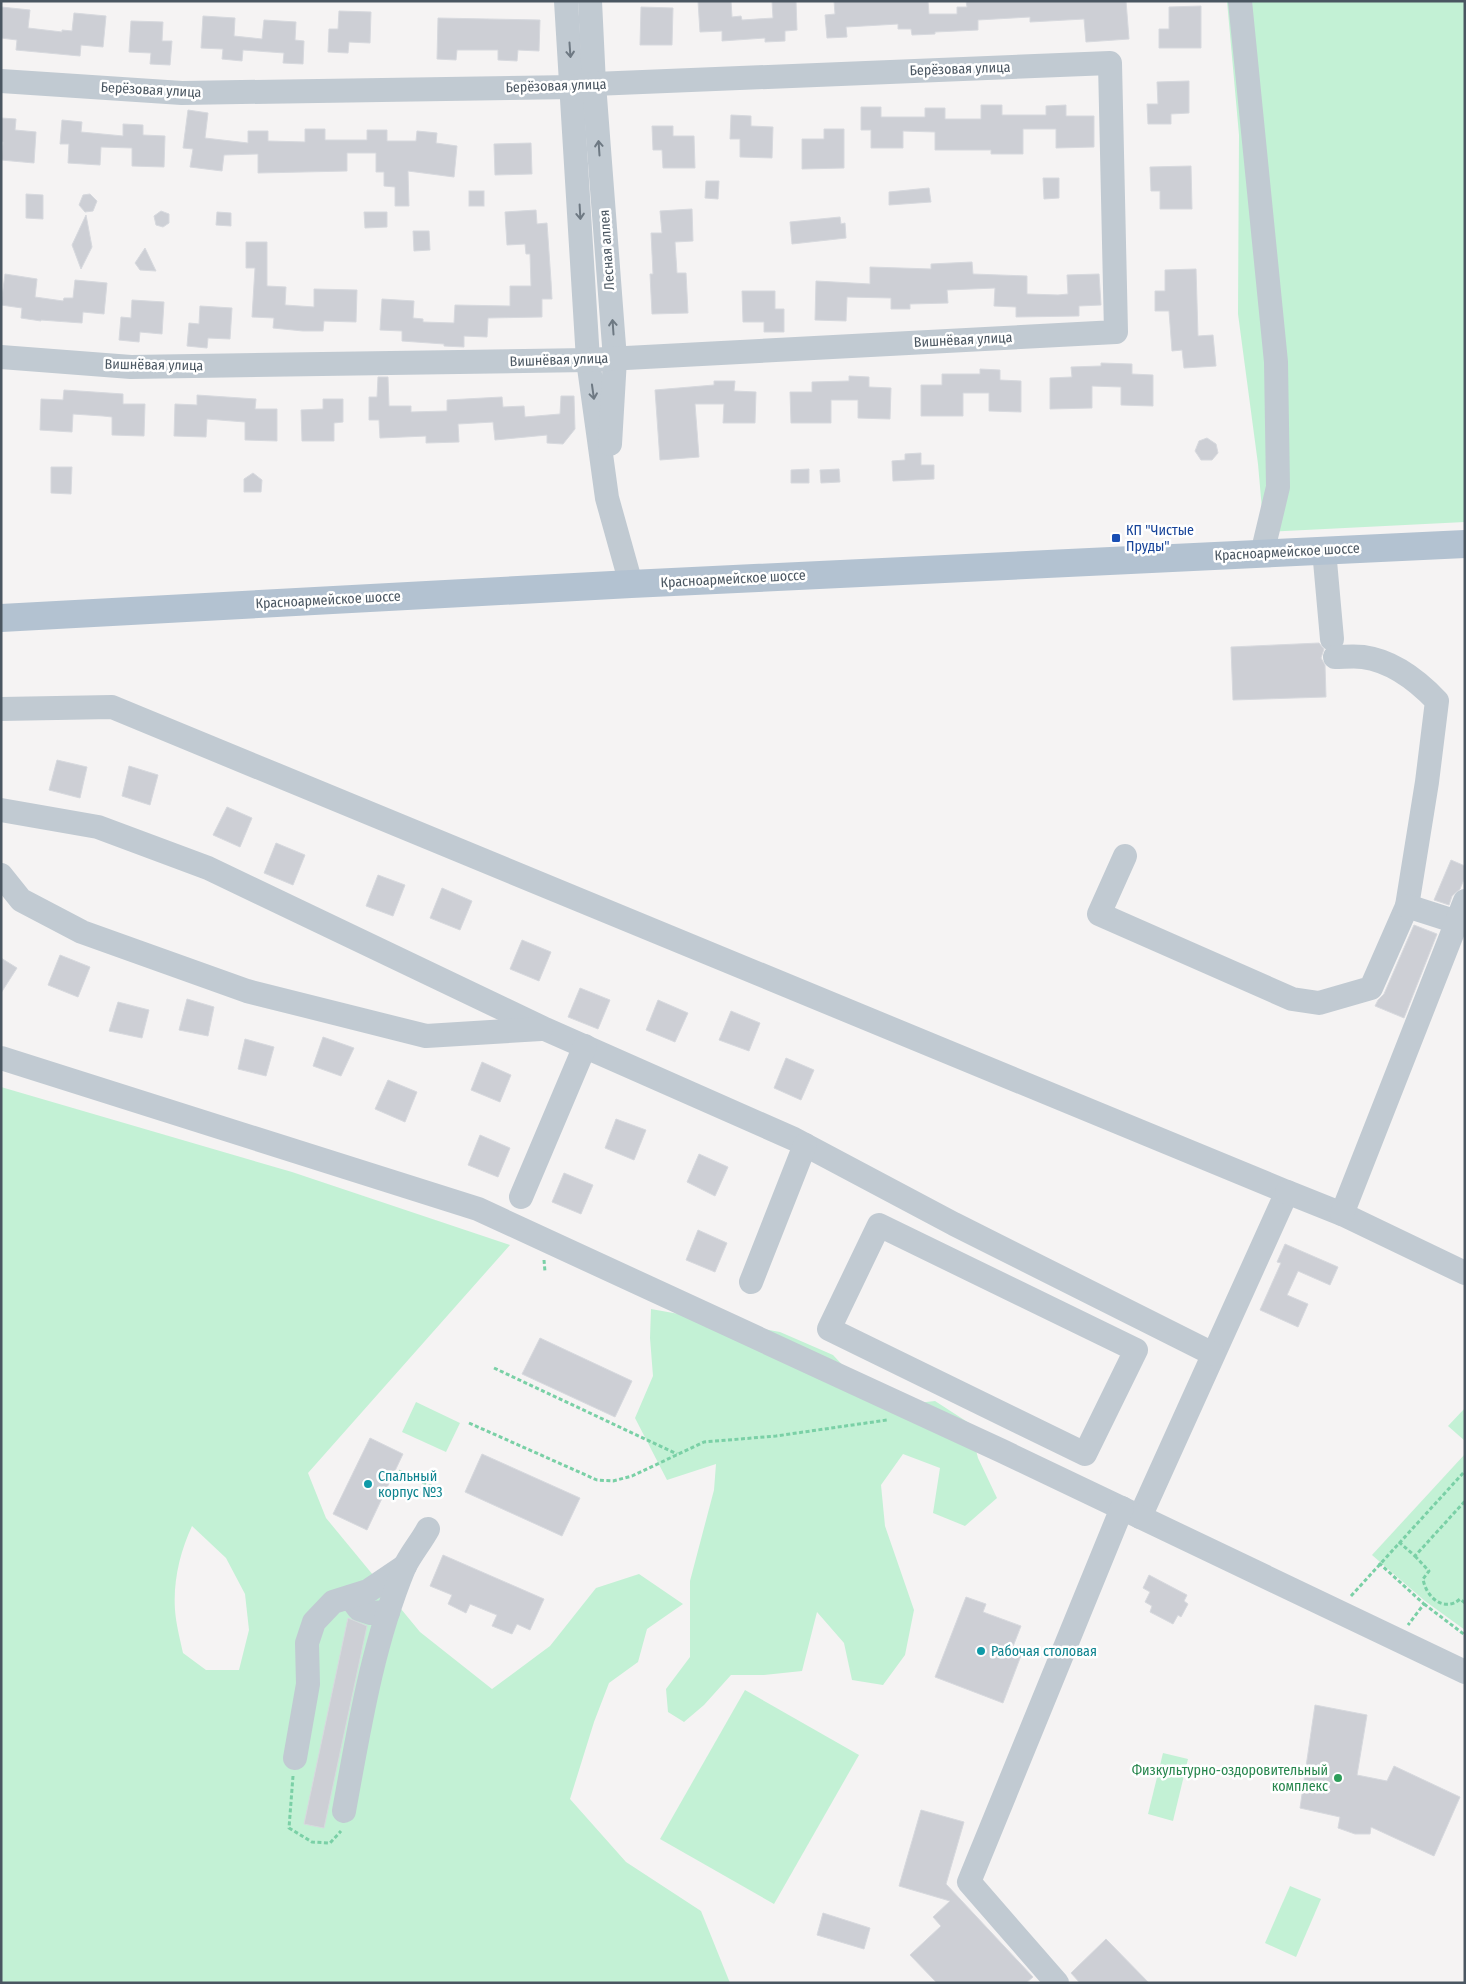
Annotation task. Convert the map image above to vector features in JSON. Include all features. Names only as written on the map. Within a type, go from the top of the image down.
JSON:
[{"type":"main road","name":"Красноармейское шоссе","points":[[1,618],[631,584],[1465,544]]},
{"type":"street","points":[[566,1],[583,85],[588,360],[607,498],[631,584]]},
{"type":"street","name":"Лесная аллея","points":[[590,1],[583,85],[615,359],[607,498]]},
{"type":"street","points":[[1240,1],[1276,362],[1278,487],[1262,554]]},
{"type":"street","name":"Берёзовая улица","points":[[1,80],[182,94],[583,85],[1110,63],[1116,332]]},
{"type":"street","name":"Вишнёвая улица","points":[[1,357],[131,367],[588,360],[1116,332]]},
{"type":"street","points":[[1125,856],[1099,914],[1292,999],[1319,1002],[1371,988],[1407,906],[1427,782],[1437,701],[1421,684],[1391,665],[1334,648],[1324,550]]},
{"type":"street","points":[[1,709],[112,707],[1342,1214],[1465,1273]]},
{"type":"street","points":[[1,810],[98,827],[208,868],[545,1029],[805,1145],[938,1216],[1213,1354]]},
{"type":"street","points":[[1,875],[21,900],[82,932],[247,991],[426,1036],[545,1029]]},
{"type":"street","points":[[1342,1214],[1461,911],[1407,906]]},
{"type":"street","points":[[521,1198],[585,1046]]},
{"type":"street","points":[[1,1058],[478,1209],[990,1445],[1465,1672]]},
{"type":"street","points":[[751,1282],[805,1145]]},
{"type":"street","points":[[1057,1983],[969,1882],[1131,1512],[1213,1354],[1286,1192]]},
{"type":"street","points":[[926,1248],[938,1216]]},
{"type":"street","points":[[879,1225],[926,1248],[1136,1350],[1085,1454],[829,1329],[879,1225]]},
{"type":"street","points":[[1115,1340],[1125,1310]]},
{"type":"street","points":[[990,1445],[1004,1414]]},
{"type":"street","points":[[344,1811],[365,1697],[378,1640],[405,1566],[428,1529]]},
{"type":"street","points":[[295,1758],[308,1684],[307,1643],[314,1622],[333,1602],[368,1591],[405,1566]]},
{"type":"street","points":[[350,1597],[359,1609],[371,1613],[388,1612]]},
{"type":"path","points":[[494,1368],[677,1454]]},
{"type":"path","points":[[470,1423],[597,1480],[612,1481],[632,1476],[704,1442],[776,1436],[895,1419]]},
{"type":"path","points":[[399,1471],[444,1492]]},
{"type":"path","points":[[1338,1612],[1379,1563],[1465,1471]]},
{"type":"path","points":[[1414,1556],[1465,1501]]},
{"type":"path","points":[[1398,1542],[1429,1571],[1423,1579],[1424,1587],[1430,1595],[1439,1603],[1448,1605],[1460,1599],[1465,1603]]},
{"type":"path","points":[[1379,1563],[1424,1604],[1465,1634]]},
{"type":"path","points":[[1396,1639],[1424,1604]]},
{"type":"path","points":[[295,1758],[289,1828],[312,1842],[330,1843],[343,1828],[344,1811]]},
{"type":"green space","points":[[1227,1],[1465,1],[1465,522],[1264,532],[1258,464],[1238,314],[1239,135]]},
{"type":"green space","points":[[1,1087],[292,1172],[510,1245],[308,1473],[326,1518],[420,1632],[492,1689],[550,1646],[596,1588],[639,1574],[683,1604],[647,1629],[638,1662],[609,1683],[594,1722],[570,1799],[626,1862],[701,1911],[730,1983],[1,1983]],"holes":[[[192,1526],[226,1558],[245,1594],[249,1630],[239,1670],[206,1670],[183,1653],[176,1615],[175,1588],[178,1567]]]},
{"type":"green space","points":[[651,1309],[780,1332],[833,1355],[882,1407],[935,1401],[969,1423],[978,1458],[997,1498],[965,1526],[933,1513],[940,1468],[903,1454],[881,1485],[885,1526],[914,1610],[905,1655],[883,1685],[852,1680],[844,1643],[817,1612],[802,1671],[764,1675],[731,1675],[704,1705],[684,1722],[668,1712],[666,1689],[690,1657],[690,1581],[714,1490],[716,1464],[667,1480],[635,1418],[653,1376],[650,1338]]},
{"type":"green space","points":[[416,1402],[460,1423],[446,1452],[402,1432]]},
{"type":"green space","points":[[1465,1408],[1465,1441],[1448,1426]]},
{"type":"green space","points":[[1465,1454],[1465,1630],[1425,1601],[1372,1555]]},
{"type":"green space","points":[[745,1690],[859,1755],[774,1904],[660,1839]]},
{"type":"green space","points":[[1163,1753],[1188,1759],[1173,1821],[1148,1814]]},
{"type":"green space","points":[[1290,1886],[1321,1899],[1296,1957],[1265,1943]]},
{"type":"building","points":[[698,1],[731,1],[732,17],[741,16],[742,20],[773,18],[772,1],[796,1],[797,30],[785,31],[785,41],[765,42],[765,38],[722,41],[722,31],[700,32]]},
{"type":"building","points":[[834,1],[928,1],[929,14],[957,14],[957,7],[967,7],[966,1],[1126,1],[1129,39],[1086,42],[1084,19],[1030,22],[1030,17],[978,20],[978,30],[935,32],[935,34],[912,35],[911,29],[898,29],[898,24],[846,27],[847,37],[827,38],[825,15],[835,14]]},
{"type":"building","points":[[1201,6],[1201,48],[1159,48],[1159,29],[1169,29],[1169,7]]},
{"type":"building","points":[[1,7],[30,10],[28,28],[62,32],[62,30],[72,31],[74,13],[106,16],[103,47],[81,45],[80,56],[16,50],[17,40],[1,38]]},
{"type":"building","points":[[641,7],[673,8],[672,45],[640,45]]},
{"type":"building","points":[[339,11],[371,12],[370,43],[349,42],[348,53],[328,52],[329,29],[338,29]]},
{"type":"building","points":[[203,16],[235,18],[234,36],[262,39],[264,20],[296,22],[295,40],[304,41],[303,64],[283,63],[284,53],[243,50],[242,61],[222,59],[223,49],[201,48]]},
{"type":"building","points":[[438,18],[540,20],[539,51],[518,50],[517,61],[498,60],[498,50],[457,50],[456,60],[437,59]]},
{"type":"building","points":[[131,21],[163,22],[162,41],[172,41],[170,65],[150,64],[151,53],[129,52]]},
{"type":"building","points":[[1189,81],[1189,113],[1171,114],[1171,124],[1148,124],[1147,104],[1158,104],[1157,82]]},
{"type":"building","points":[[981,105],[1002,105],[1002,115],[1046,115],[1046,106],[1066,105],[1066,116],[1094,116],[1094,147],[1056,148],[1056,129],[1023,129],[1023,154],[991,154],[991,150],[935,150],[935,132],[903,131],[903,148],[871,148],[871,130],[861,130],[861,107],[881,107],[881,117],[925,117],[925,108],[945,108],[945,119],[981,119]]},
{"type":"building","points":[[188,110],[208,113],[205,138],[248,143],[248,131],[268,131],[268,141],[305,142],[305,129],[325,129],[325,140],[367,140],[367,130],[387,130],[387,141],[416,141],[417,131],[437,133],[436,143],[457,146],[454,177],[408,171],[409,206],[395,206],[395,187],[384,186],[384,172],[376,172],[376,153],[347,153],[347,171],[258,173],[258,154],[224,155],[222,171],[190,167],[193,149],[183,148]]},
{"type":"building","points":[[731,115],[751,116],[751,126],[773,127],[772,158],[740,157],[740,139],[730,139]]},
{"type":"building","points":[[1,118],[16,119],[15,130],[36,132],[34,163],[1,160],[3,142],[1,142]]},
{"type":"building","points":[[62,120],[82,122],[81,132],[123,136],[123,124],[143,125],[143,135],[165,136],[164,167],[132,166],[132,148],[101,147],[100,165],[68,163],[69,144],[60,144]]},
{"type":"building","points":[[652,126],[673,126],[673,136],[694,136],[695,168],[663,168],[662,150],[653,150]]},
{"type":"building","points":[[824,129],[844,129],[844,168],[802,169],[802,139],[824,139]]},
{"type":"building","points":[[531,143],[532,174],[495,175],[494,144]]},
{"type":"building","points":[[1191,166],[1192,209],[1160,209],[1160,191],[1151,191],[1150,167]]},
{"type":"building","points":[[1043,178],[1059,178],[1059,198],[1044,199]]},
{"type":"building","points":[[706,181],[719,181],[718,199],[705,198]]},
{"type":"building","points":[[929,188],[931,202],[889,205],[889,192]]},
{"type":"building","points":[[469,191],[484,191],[484,206],[469,206]]},
{"type":"building","points":[[26,194],[43,195],[43,219],[26,218]]},
{"type":"building","points":[[90,194],[97,201],[93,211],[85,212],[79,205],[83,195]]},
{"type":"building","points":[[692,209],[693,241],[675,242],[677,273],[686,273],[688,313],[652,314],[650,274],[653,274],[651,233],[662,233],[660,211]]},
{"type":"building","points":[[536,210],[537,224],[547,223],[551,281],[552,299],[542,299],[542,317],[488,318],[487,337],[464,336],[464,347],[402,341],[402,331],[380,330],[382,299],[414,301],[413,318],[423,319],[423,322],[454,323],[455,305],[510,306],[510,286],[531,286],[530,254],[526,254],[525,244],[507,245],[505,212]]},
{"type":"building","points":[[161,211],[169,214],[169,223],[163,227],[156,225],[154,216]]},
{"type":"building","points":[[217,212],[231,213],[231,226],[216,225]]},
{"type":"building","points":[[364,212],[387,212],[387,227],[365,228]]},
{"type":"building","points":[[86,215],[92,247],[81,269],[72,245]]},
{"type":"building","points":[[840,217],[841,224],[845,223],[846,238],[792,244],[790,222]]},
{"type":"building","points":[[413,231],[429,231],[430,250],[414,251]]},
{"type":"building","points":[[246,242],[267,242],[267,286],[286,287],[285,305],[314,307],[314,289],[357,290],[356,322],[324,321],[323,331],[303,331],[273,328],[274,318],[252,317],[255,268],[246,268]]},
{"type":"building","points":[[145,248],[156,271],[140,270],[135,263]]},
{"type":"building","points":[[972,262],[973,274],[1027,276],[1027,294],[1068,294],[1067,275],[1099,274],[1101,305],[1079,306],[1079,316],[1016,317],[1016,307],[994,306],[995,288],[947,290],[948,303],[910,304],[910,309],[891,309],[891,298],[847,297],[846,321],[815,320],[816,281],[870,284],[870,267],[931,269],[931,264]]},
{"type":"building","points":[[1196,269],[1198,336],[1213,335],[1216,366],[1184,368],[1182,350],[1172,351],[1169,311],[1155,311],[1155,291],[1165,291],[1165,270]]},
{"type":"building","points":[[5,274],[37,279],[35,297],[63,301],[64,298],[73,298],[75,280],[107,283],[104,314],[83,312],[82,323],[21,318],[22,308],[1,305]]},
{"type":"building","points":[[742,291],[775,291],[775,309],[784,309],[784,332],[764,332],[764,322],[743,322]]},
{"type":"building","points":[[132,300],[164,302],[162,334],[140,332],[139,342],[119,340],[121,317],[131,318]]},
{"type":"building","points":[[200,306],[232,308],[230,339],[208,338],[207,348],[187,346],[189,323],[199,324]]},
{"type":"building","points":[[1101,363],[1132,364],[1132,374],[1153,375],[1153,406],[1121,405],[1121,387],[1092,386],[1092,408],[1050,409],[1050,378],[1072,377],[1071,367],[1101,366]]},
{"type":"building","points":[[980,369],[1000,370],[1000,380],[1021,381],[1021,412],[989,411],[989,393],[963,393],[963,416],[921,416],[921,385],[942,385],[942,374],[980,374]]},
{"type":"building","points":[[849,376],[869,377],[869,387],[891,388],[890,419],[858,418],[858,400],[831,400],[831,423],[791,423],[790,392],[812,392],[812,382],[849,381]]},
{"type":"building","points":[[378,377],[388,377],[389,406],[411,406],[411,412],[447,411],[447,400],[502,397],[503,407],[524,406],[525,417],[560,414],[561,396],[574,396],[575,429],[563,444],[547,443],[547,435],[495,440],[493,422],[458,424],[459,442],[426,443],[426,436],[380,438],[379,420],[369,420],[369,397],[377,397]]},
{"type":"building","points":[[714,381],[735,381],[734,391],[756,392],[755,423],[723,423],[724,404],[695,404],[699,457],[660,460],[655,390],[714,385]]},
{"type":"building","points":[[64,390],[123,394],[123,404],[145,404],[144,436],[112,435],[112,417],[73,414],[72,432],[40,430],[41,399],[63,400]]},
{"type":"building","points":[[197,395],[256,399],[255,409],[277,409],[277,441],[245,440],[245,422],[207,419],[206,437],[174,436],[175,404],[197,405]]},
{"type":"building","points":[[323,399],[343,399],[343,422],[334,423],[334,441],[302,441],[301,410],[323,409]]},
{"type":"building","points":[[1207,438],[1216,444],[1218,453],[1212,460],[1201,460],[1195,451],[1199,441]]},
{"type":"building","points":[[921,453],[921,465],[934,465],[934,479],[893,481],[892,461],[905,460],[905,454]]},
{"type":"building","points":[[51,467],[72,467],[71,494],[51,493]]},
{"type":"building","points":[[809,469],[809,483],[791,483],[791,470]]},
{"type":"building","points":[[839,469],[840,482],[821,483],[820,470]]},
{"type":"building","points":[[253,473],[262,480],[261,492],[244,492],[244,479]]},
{"type":"building","points":[[1319,643],[1324,649],[1321,658],[1325,665],[1326,697],[1233,700],[1231,647]]},
{"type":"building","points":[[57,760],[87,767],[80,798],[49,790]]},
{"type":"building","points":[[129,766],[158,775],[150,805],[122,796]]},
{"type":"building","points":[[227,807],[252,818],[240,847],[213,835]]},
{"type":"building","points":[[276,843],[305,855],[293,885],[264,873]]},
{"type":"building","points":[[1451,860],[1465,866],[1465,877],[1460,889],[1452,896],[1449,905],[1434,900]]},
{"type":"building","points":[[378,875],[405,885],[393,916],[366,906]]},
{"type":"building","points":[[442,888],[472,901],[460,930],[430,918]]},
{"type":"building","points":[[1414,925],[1437,934],[1404,1018],[1375,1006],[1384,994]]},
{"type":"building","points":[[522,940],[551,952],[539,981],[510,969]]},
{"type":"building","points":[[60,955],[90,967],[78,997],[48,985]]},
{"type":"building","points":[[1,958],[17,968],[1,993]]},
{"type":"building","points":[[580,988],[610,1000],[598,1029],[568,1017]]},
{"type":"building","points":[[187,999],[214,1007],[208,1036],[179,1030]]},
{"type":"building","points":[[658,1000],[688,1013],[675,1042],[646,1030]]},
{"type":"building","points":[[118,1002],[149,1010],[142,1038],[109,1031]]},
{"type":"building","points":[[731,1011],[760,1023],[749,1051],[719,1040]]},
{"type":"building","points":[[323,1037],[354,1048],[341,1076],[313,1066]]},
{"type":"building","points":[[245,1039],[274,1047],[266,1076],[238,1069]]},
{"type":"building","points":[[786,1058],[814,1070],[801,1100],[774,1088]]},
{"type":"building","points":[[482,1062],[511,1075],[500,1102],[471,1090]]},
{"type":"building","points":[[388,1080],[417,1092],[405,1122],[375,1109]]},
{"type":"building","points":[[616,1119],[646,1130],[634,1160],[605,1148]]},
{"type":"building","points":[[480,1135],[510,1148],[498,1177],[468,1165]]},
{"type":"building","points":[[699,1154],[728,1167],[715,1196],[687,1182]]},
{"type":"building","points":[[564,1173],[593,1185],[581,1214],[552,1202]]},
{"type":"building","points":[[698,1230],[727,1243],[715,1272],[686,1260]]},
{"type":"building","points":[[1285,1244],[1338,1267],[1330,1285],[1298,1271],[1287,1295],[1308,1304],[1298,1327],[1260,1310],[1281,1263],[1277,1262]]},
{"type":"building","points":[[540,1338],[632,1381],[615,1417],[522,1374]]},
{"type":"building","name":"Спальный корпус №3","points":[[370,1438],[403,1454],[367,1530],[333,1514]]},
{"type":"building","points":[[482,1454],[580,1498],[562,1536],[465,1492]]},
{"type":"building","points":[[443,1555],[544,1599],[530,1630],[517,1624],[512,1634],[492,1626],[497,1615],[470,1604],[466,1613],[448,1604],[452,1595],[430,1586]]},
{"type":"building","points":[[1149,1575],[1187,1595],[1184,1601],[1188,1604],[1181,1617],[1178,1615],[1173,1624],[1150,1612],[1152,1606],[1145,1602],[1150,1592],[1143,1588]]},
{"type":"building","name":"Рабочая столовая","points":[[966,1597],[986,1604],[983,1612],[1021,1626],[1012,1649],[1022,1653],[1003,1703],[935,1677]]},
{"type":"building","points":[[348,1618],[367,1626],[324,1828],[304,1824]]},
{"type":"building","name":"Физкультурно-оздоровительный комплекс","points":[[1315,1705],[1367,1715],[1357,1775],[1387,1781],[1394,1766],[1460,1797],[1434,1856],[1371,1827],[1370,1834],[1355,1834],[1338,1828],[1340,1817],[1300,1808]]},
{"type":"building","points":[[921,1810],[964,1822],[946,1884],[1033,1977],[1026,1983],[937,1983],[910,1955],[941,1926],[933,1917],[950,1901],[899,1886]]},
{"type":"building","points":[[823,1913],[870,1928],[864,1949],[817,1935]]},
{"type":"building","points":[[1106,1939],[1149,1983],[1080,1983],[1071,1973]]},
{"type":"place","name":"КП \"Чистые Пруды\"","points":[[1116,538]]},
{"type":"place","name":"Спальный корпус №3","points":[[368,1484]]},
{"type":"place","name":"Рабочая столовая","points":[[981,1651]]},
{"type":"place","name":"Физкультурно-оздоровительный комплекс","points":[[1338,1778]]}]
